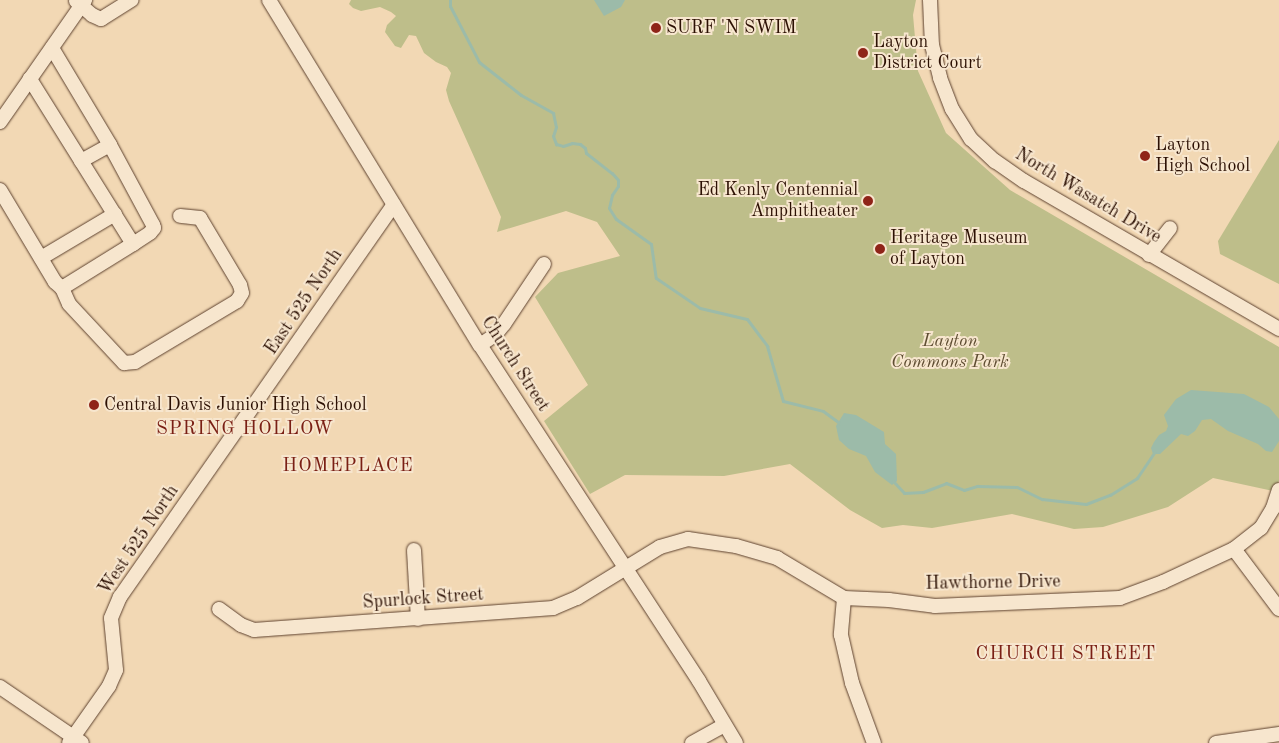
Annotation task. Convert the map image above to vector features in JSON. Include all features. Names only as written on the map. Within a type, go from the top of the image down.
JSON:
[{"type":"street","points":[[2,115],[52,48],[81,2],[92,15],[101,19],[132,0]]},
{"type":"street","name":"Church Street","points":[[269,0],[480,345],[736,743]]},
{"type":"street","name":"North Wasatch Drive","points":[[930,0],[929,17],[932,44],[940,78],[952,109],[971,139],[995,161],[1024,181],[1279,330]]},
{"type":"street","points":[[52,48],[110,144],[154,228],[150,233],[62,288]]},
{"type":"street","points":[[30,79],[132,244]]},
{"type":"street","points":[[81,161],[110,144]]},
{"type":"street","points":[[0,190],[55,282],[62,288],[70,304],[124,363],[135,362],[236,301],[242,293],[240,285],[200,218],[180,216]]},
{"type":"street","name":"East 525 North","points":[[246,420],[393,205]]},
{"type":"street","points":[[41,258],[115,214]]},
{"type":"street","points":[[1149,255],[1170,228]]},
{"type":"street","points":[[480,345],[495,335],[504,324],[544,264]]},
{"type":"street","name":"West 525 North","points":[[75,741],[109,686],[116,670],[110,618],[120,597],[246,420]]},
{"type":"street","name":"Hawthorne Drive","points":[[625,568],[660,548],[688,539],[736,546],[777,558],[844,598],[935,606],[1120,598],[1163,582],[1234,549],[1261,528],[1273,508],[1279,490]]},
{"type":"street","points":[[1234,549],[1279,609]]},
{"type":"street","points":[[414,550],[418,619]]},
{"type":"street","name":"Spurlock Street","points":[[219,609],[241,625],[254,630],[553,608],[576,598],[625,568]]},
{"type":"street","points":[[844,598],[841,635],[852,683],[874,743]]},
{"type":"street","points":[[0,687],[75,741]]},
{"type":"street","points":[[692,743],[724,725]]},
{"type":"street","points":[[1216,743],[1279,734]]},
{"type":"green space","name":"Layton Commons Park","points":[[351,0],[916,0],[913,15],[918,71],[946,133],[1010,190],[1279,347],[1279,481],[1273,491],[1213,478],[1168,507],[1103,527],[1074,529],[1012,514],[932,528],[903,525],[882,528],[850,510],[790,464],[724,476],[625,475],[590,494],[544,421],[588,385],[535,297],[558,273],[620,256],[597,222],[566,211],[497,232],[501,217],[449,101],[446,90],[451,73],[447,67],[424,53],[416,36],[409,35],[401,48],[395,46],[385,32],[387,25],[396,16],[391,12],[380,7],[361,11],[349,4]]},
{"type":"green space","points":[[1279,140],[1279,284],[1220,254],[1218,241]]},
{"type":"shaded area","points":[[594,0],[625,0],[621,7],[604,16]]},
{"type":"shaded area","points":[[1191,390],[1244,394],[1269,407],[1279,419],[1279,441],[1272,452],[1266,451],[1258,444],[1228,431],[1211,419],[1202,420],[1195,431],[1188,436],[1181,434],[1160,454],[1153,454],[1151,448],[1154,442],[1159,435],[1166,431],[1168,426],[1164,415],[1176,399]]},
{"type":"shaded area","points":[[844,413],[856,415],[884,432],[885,444],[896,454],[897,481],[892,485],[875,472],[866,456],[849,449],[839,440],[836,426]]},
{"type":"waterway","points":[[450,0],[450,6],[479,62],[521,95],[553,113],[556,127],[553,136],[556,144],[563,146],[572,143],[580,144],[585,148],[586,153],[618,180],[618,186],[612,195],[609,208],[616,219],[651,244],[656,278],[700,308],[747,319],[767,346],[783,401],[823,411],[841,424]]},
{"type":"waterway","points":[[893,481],[904,493],[923,492],[946,483],[964,490],[977,486],[1017,487],[1042,499],[1086,504],[1110,495],[1137,478],[1155,451]]},
{"type":"place","name":"SURF 'N SWIM","points":[[656,28]]},
{"type":"place","name":"Layton District Court","points":[[863,53]]},
{"type":"place","name":"Layton High School","points":[[1145,156]]},
{"type":"place","name":"Ed Kenly Centennial Amphitheater","points":[[868,201]]},
{"type":"place","name":"Heritage Museum of Layton","points":[[880,249]]},
{"type":"place","name":"Central Davis Junior High School","points":[[94,405]]},
{"type":"district","name":"SPRING HOLLOW","points":[[245,430]]},
{"type":"district","name":"HOMEPLACE","points":[[348,467]]},
{"type":"district","name":"CHURCH STREET","points":[[1066,655]]}]
